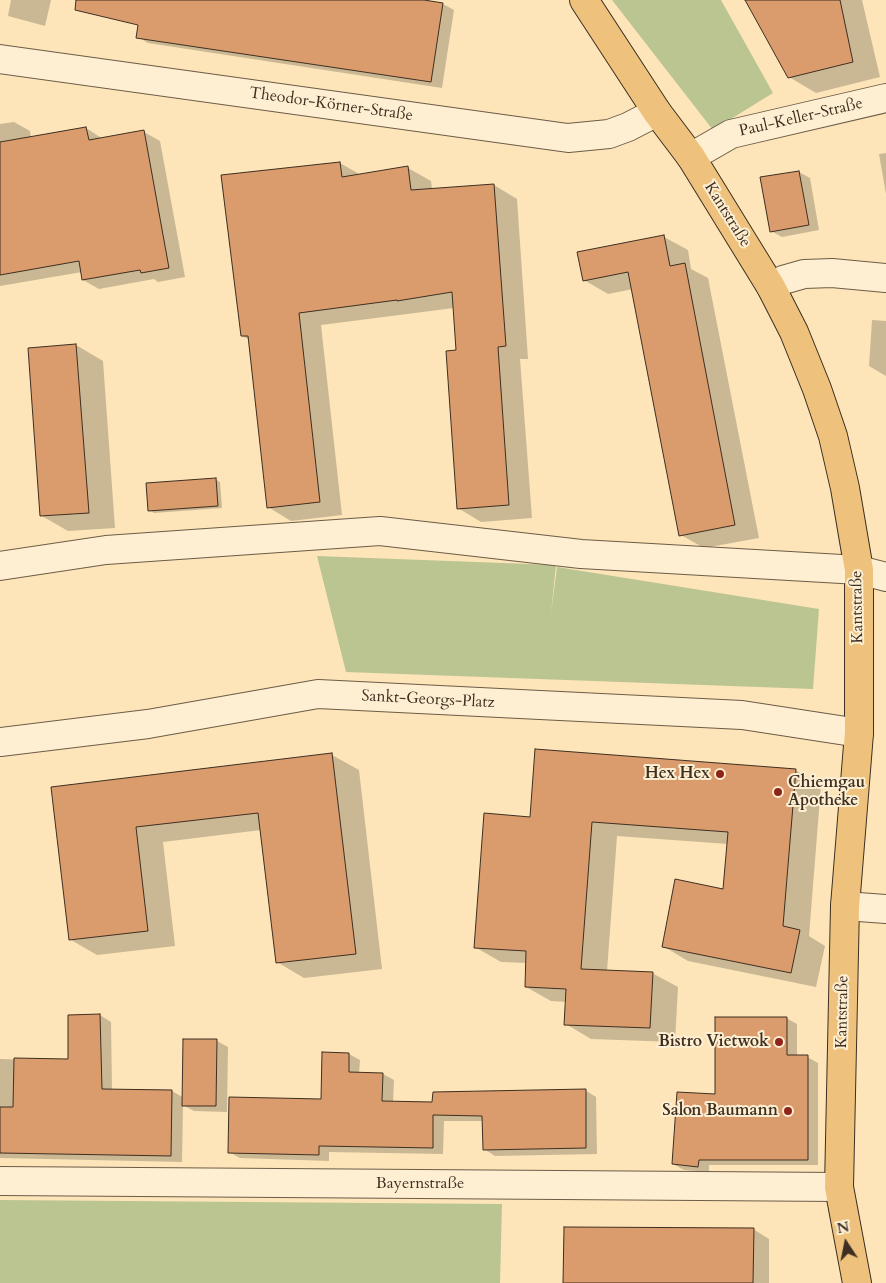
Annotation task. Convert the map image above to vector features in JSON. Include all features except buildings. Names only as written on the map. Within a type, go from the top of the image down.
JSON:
[{"type":"main road","name":"Kantstraße","points":[[584,0],[657,112],[691,157],[771,287],[794,332],[817,389],[833,436],[846,488],[859,570],[859,733],[845,906],[839,1187],[857,1283]]},
{"type":"street","name":"Theodor-Körner-Straße","points":[[0,59],[568,138],[609,134],[628,127],[657,112]]},
{"type":"street","name":"Paul-Keller-Straße","points":[[691,157],[731,134],[886,98]]},
{"type":"street","points":[[771,287],[783,280],[804,274],[832,273],[886,278]]},
{"type":"street","points":[[0,566],[106,550],[380,531],[581,554],[859,570],[886,577]]},
{"type":"street","name":"Sankt-Georgs-Platz","points":[[0,742],[148,724],[318,694],[742,715],[859,733]]},
{"type":"street","points":[[845,906],[886,909]]},
{"type":"street","name":"Bayernstraße","points":[[0,1181],[839,1187]]},
{"type":"green space","points":[[612,0],[721,0],[773,93],[713,130]]},
{"type":"green space","points":[[317,556],[556,565],[551,614],[557,567],[819,609],[813,689],[346,672]]},
{"type":"green space","points":[[0,1200],[502,1204],[500,1283],[0,1283]]},
{"type":"place","name":"Hex Hex","points":[[720,774]]},
{"type":"place","name":"Chiemgau Apotheke","points":[[778,792]]},
{"type":"place","name":"Bistro Vietwok","points":[[779,1042]]},
{"type":"place","name":"Salon Baumann","points":[[788,1111]]}]
